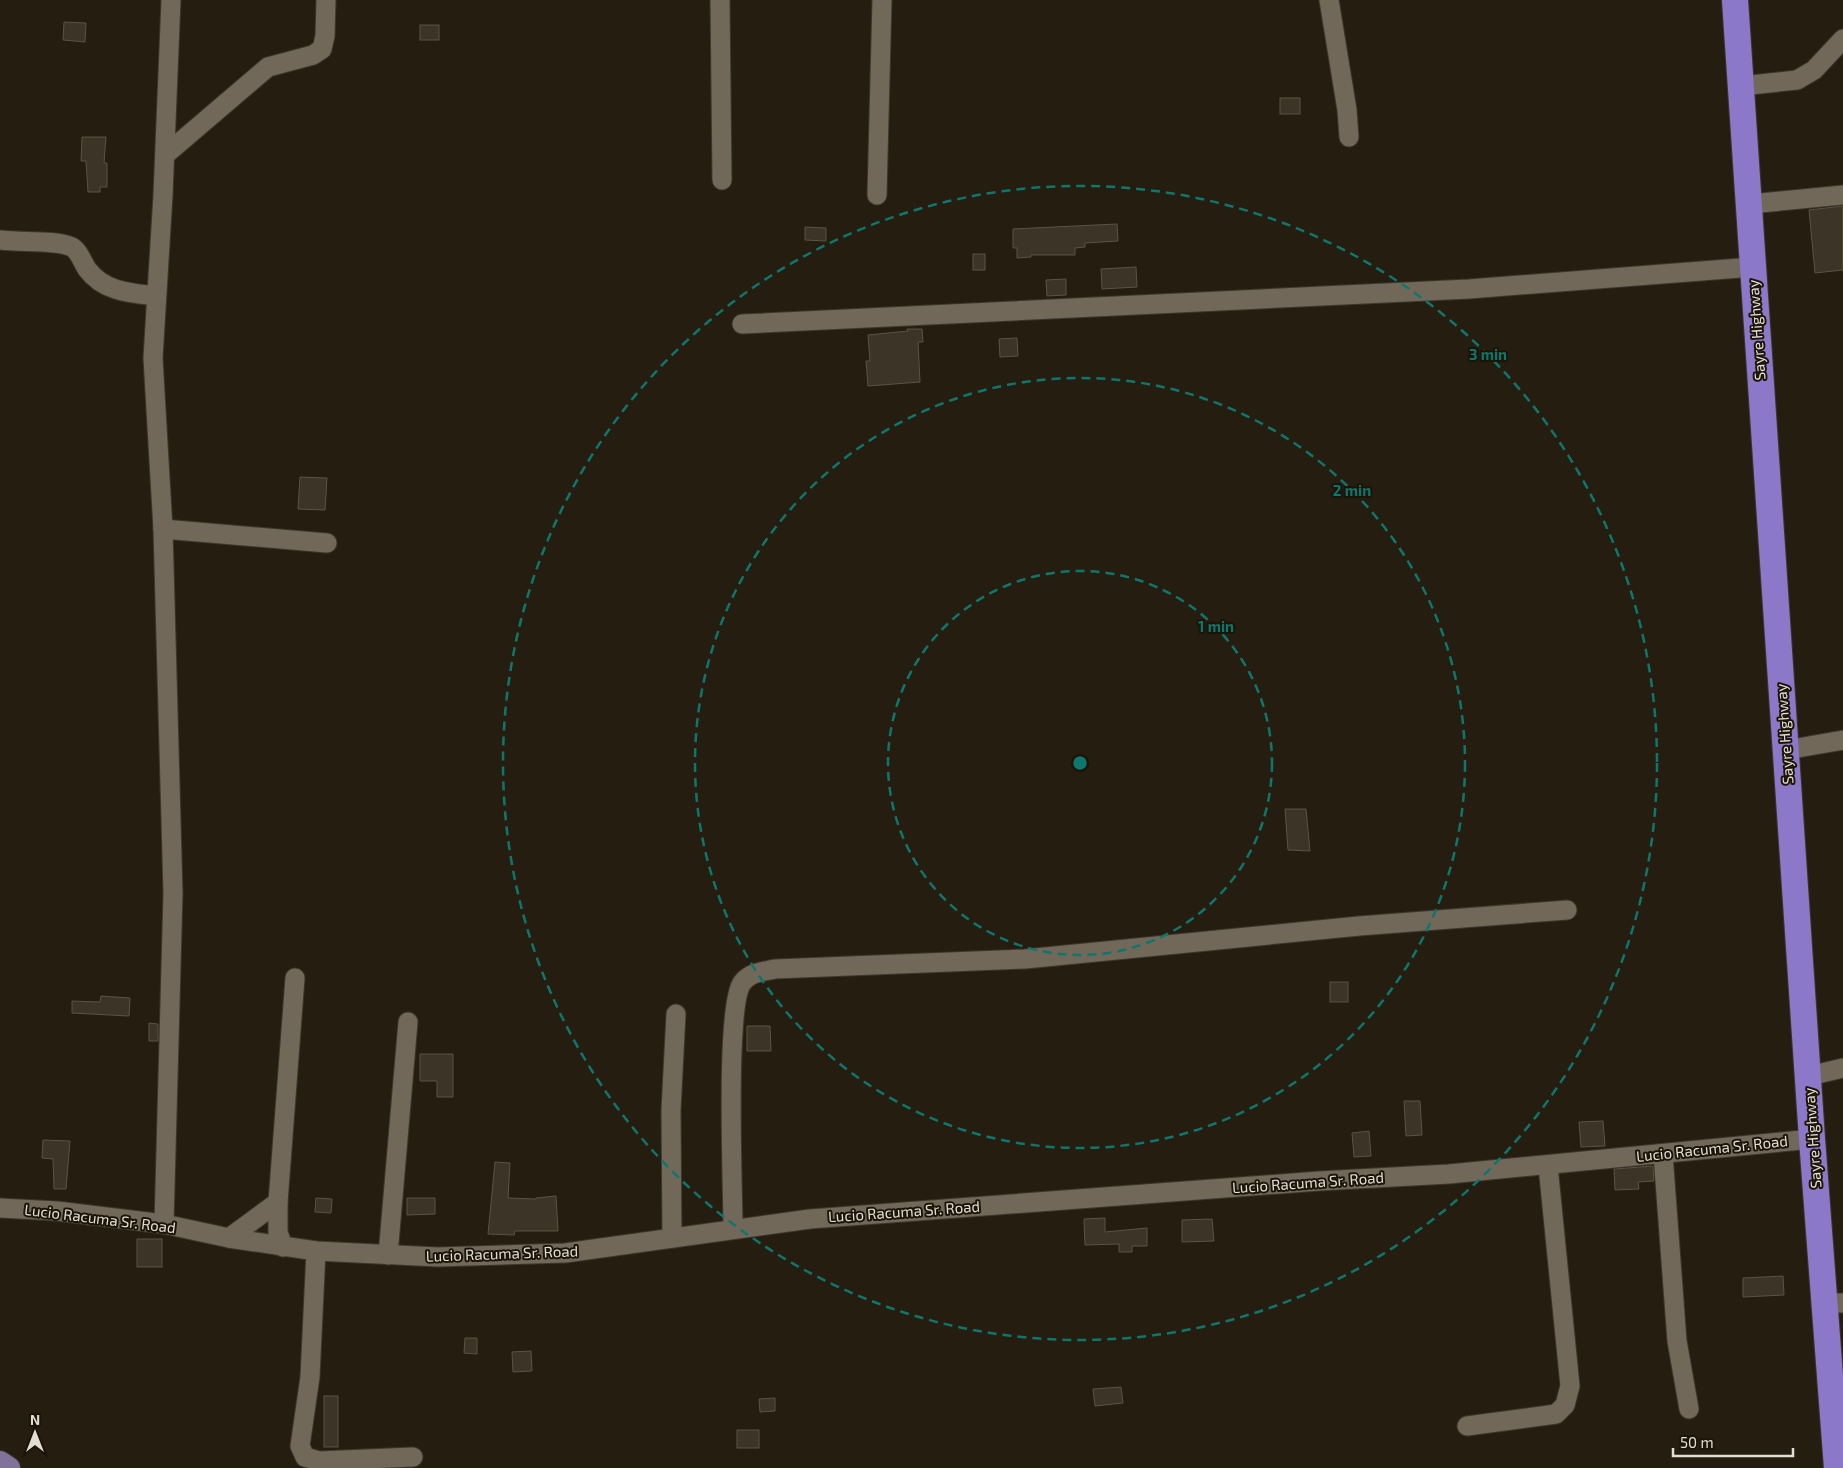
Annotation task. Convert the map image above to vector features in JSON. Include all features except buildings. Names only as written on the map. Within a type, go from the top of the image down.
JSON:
[{"type":"highway","name":"Sayre Highway","points":[[1735,0],[1812,1139],[1834,1303],[1837,1468]]},
{"type":"main road","points":[[0,1462],[9,1468]]},
{"type":"street","points":[[164,1224],[173,893],[163,528],[152,358],[165,155],[171,0]]},
{"type":"street","points":[[165,155],[268,68],[312,55],[322,49],[325,36],[326,0]]},
{"type":"street","points":[[720,0],[722,180]]},
{"type":"street","points":[[877,195],[882,0]]},
{"type":"street","points":[[1329,0],[1347,110],[1349,137]]},
{"type":"street","points":[[1741,86],[1797,80],[1814,70],[1843,39]]},
{"type":"street","points":[[1750,204],[1843,195]]},
{"type":"street","points":[[0,240],[63,244],[74,248],[89,271],[101,284],[118,291],[156,296]]},
{"type":"street","points":[[742,324],[1469,289],[1753,267]]},
{"type":"street","points":[[163,528],[327,543]]},
{"type":"street","points":[[1786,750],[1843,740]]},
{"type":"street","points":[[733,1230],[732,1026],[740,985],[749,975],[775,969],[1025,959],[1359,926],[1567,910]]},
{"type":"street","points":[[283,1247],[278,1232],[278,1202],[295,978]]},
{"type":"street","points":[[672,1238],[671,1129],[676,1014]]},
{"type":"street","points":[[388,1255],[408,1022]]},
{"type":"street","points":[[1809,1076],[1843,1068]]},
{"type":"street","name":"Lucio Racuma Sr. Road","points":[[0,1208],[57,1211],[164,1224],[229,1238],[316,1251],[438,1257],[565,1253],[810,1219],[1548,1166],[1812,1139]]},
{"type":"street","points":[[1663,1154],[1677,1341],[1689,1410]]},
{"type":"street","points":[[1467,1426],[1556,1414],[1565,1405],[1570,1386],[1548,1166]]},
{"type":"street","points":[[229,1238],[278,1202]]},
{"type":"street","points":[[316,1251],[310,1377],[300,1446],[305,1457],[320,1461],[413,1457]]}]
